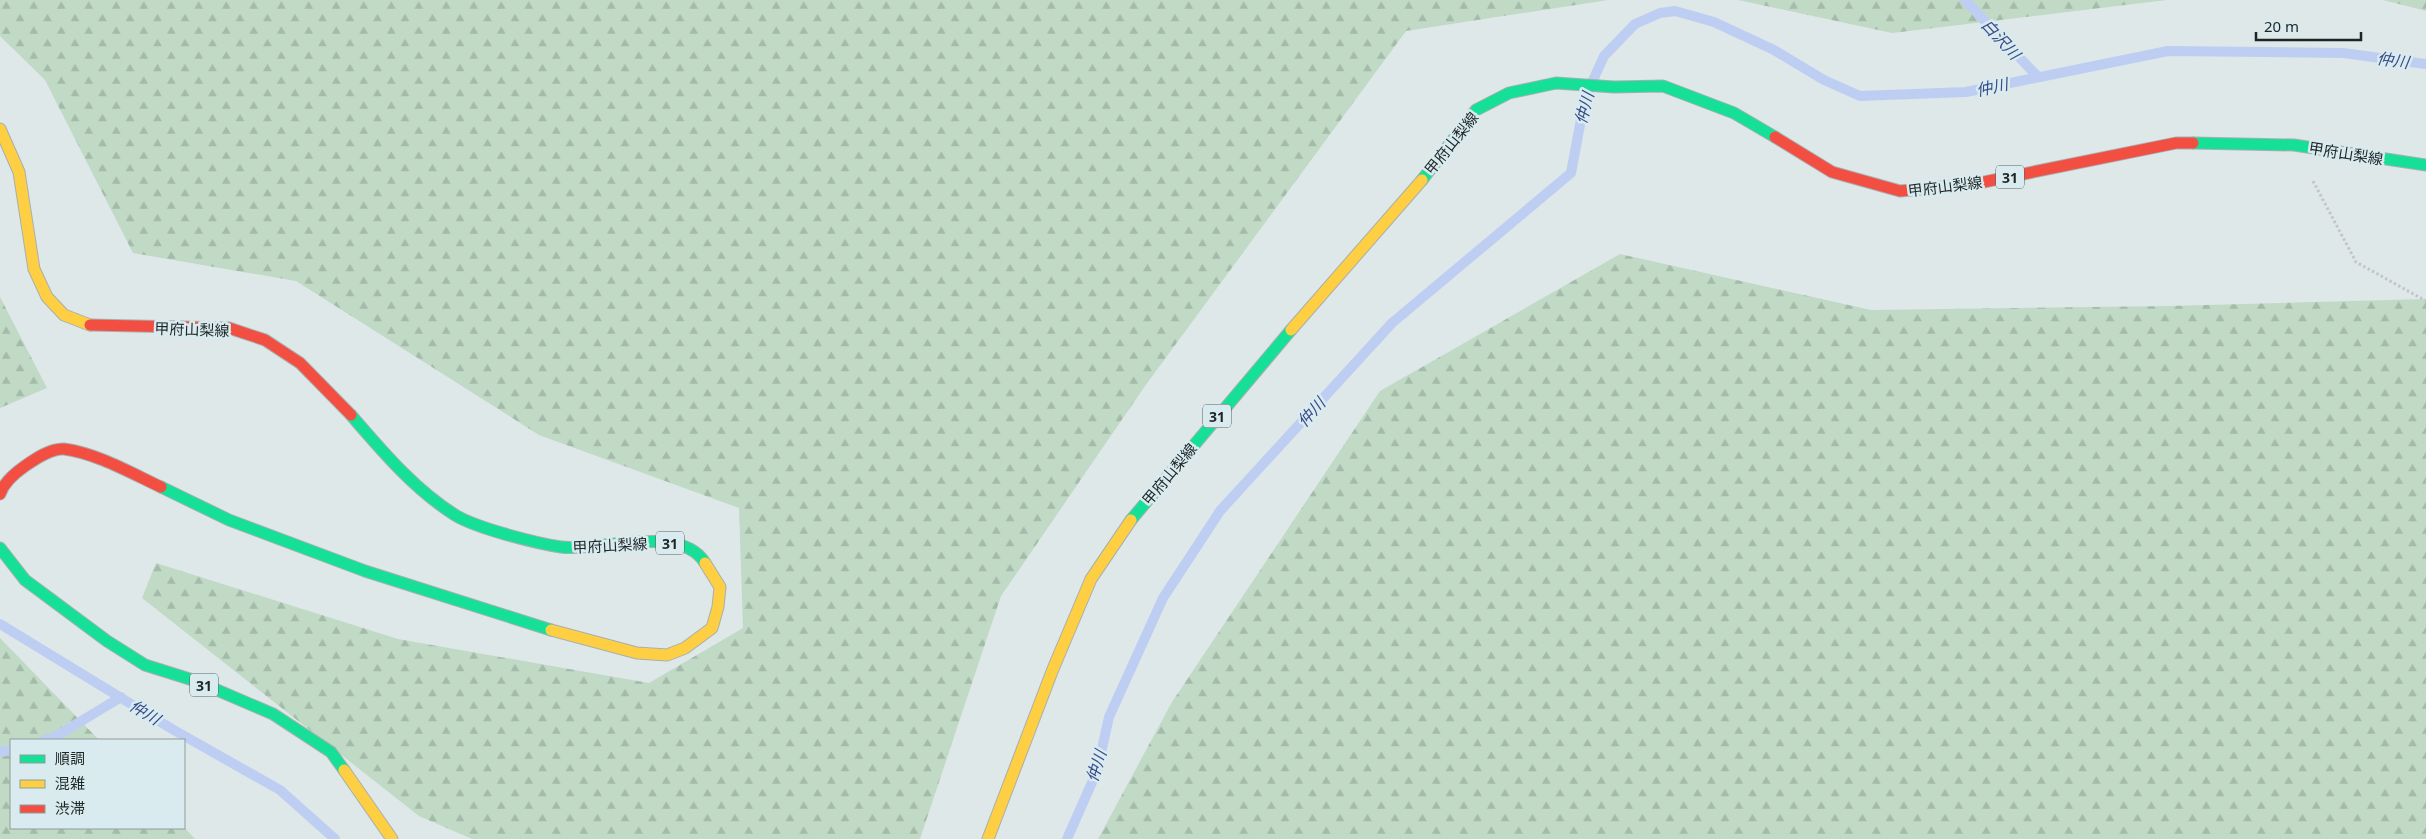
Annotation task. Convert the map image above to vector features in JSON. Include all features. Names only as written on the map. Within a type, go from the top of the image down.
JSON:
[{"type":"main road","name":"甲府山梨線","points":[[988,839],[1053,669],[1091,579],[1131,520],[1236,393],[1417,186],[1476,110],[1509,93],[1556,83],[1614,87],[1663,86],[1734,113],[1832,172],[1900,191],[1974,184],[2176,143],[2294,145],[2426,165]]},
{"type":"main road","name":"甲府山梨線","points":[[0,129],[19,172],[34,269],[47,297],[64,315],[93,326],[229,328],[265,340],[300,363],[341,403],[400,472],[456,516],[506,534],[562,548],[662,542],[684,545],[703,559],[720,587],[718,607],[712,628],[685,648],[667,655],[637,653],[541,628],[365,571],[229,520],[110,462],[62,449],[37,457],[16,472],[2,488],[0,494]]},
{"type":"main road","name":"31","points":[[0,548],[25,580],[107,641],[145,665],[196,681],[273,714],[331,752],[392,839]]},
{"type":"path","points":[[2294,145],[2356,262],[2426,301]]},
{"type":"green space","points":[[0,0],[1608,0],[1406,31],[1145,386],[1001,596],[920,839],[472,839],[419,816],[142,598],[156,563],[398,639],[649,683],[743,628],[739,508],[539,435],[296,281],[133,253],[45,80],[0,36]]},
{"type":"green space","points":[[1738,0],[2167,0],[1892,33]]},
{"type":"green space","points":[[2383,0],[2426,0],[2426,11]]},
{"type":"green space","points":[[1620,254],[1871,310],[2170,306],[2426,299],[2426,839],[1098,839],[1172,702],[1380,391]]},
{"type":"green space","points":[[0,297],[47,388],[0,408]]},
{"type":"green space","points":[[0,638],[98,739],[10,739],[10,829],[185,828],[195,839],[0,839]]},
{"type":"waterway","name":"白沢川","points":[[1965,0],[2038,77]]},
{"type":"waterway","name":"仲川","points":[[1067,839],[1097,771],[1109,717],[1163,598],[1220,511],[1392,323],[1571,173],[1585,98],[1604,56],[1635,24],[1660,13],[1675,11],[1714,22],[1774,50],[1824,80],[1860,96],[1966,92],[2168,51],[2343,53],[2426,64]]},
{"type":"waterway","name":"仲川","points":[[0,624],[172,729],[280,790],[335,839]]},
{"type":"waterway","points":[[48,739],[55,737],[121,697]]},
{"type":"waterway","points":[[0,752],[10,750]]},
{"type":"traffic: fast","points":[[1422,180],[1476,110],[1509,93],[1556,83],[1614,87],[1663,86],[1734,113],[1775,137]]},
{"type":"traffic: fast","points":[[2193,143],[2294,145],[2426,165]]},
{"type":"traffic: fast","points":[[1131,520],[1291,330]]},
{"type":"traffic: fast","points":[[351,415],[387,456],[426,494],[465,520],[506,534],[561,547],[638,542],[678,544],[693,551],[705,563]]},
{"type":"traffic: fast","points":[[161,487],[229,520],[365,571],[551,630]]},
{"type":"traffic: fast","points":[[0,548],[25,580],[107,641],[145,665],[196,681],[273,714],[331,752],[344,770]]},
{"type":"traffic: slow","points":[[0,129],[19,172],[34,269],[47,297],[64,315],[90,325]]},
{"type":"traffic: slow","points":[[1291,330],[1422,180]]},
{"type":"traffic: slow","points":[[988,839],[1053,669],[1091,579],[1131,520]]},
{"type":"traffic: slow","points":[[551,630],[637,653],[667,655],[685,648],[712,628],[718,607],[720,587],[705,563]]},
{"type":"traffic: slow","points":[[344,770],[392,839]]},
{"type":"traffic: jam","points":[[1775,137],[1832,172],[1900,191],[1974,184],[2176,143],[2193,143]]},
{"type":"traffic: jam","points":[[90,325],[229,328],[265,340],[300,363],[351,415]]},
{"type":"traffic: jam","points":[[0,494],[7,482],[21,469],[43,454],[59,449],[76,451],[101,459],[161,487]]}]
